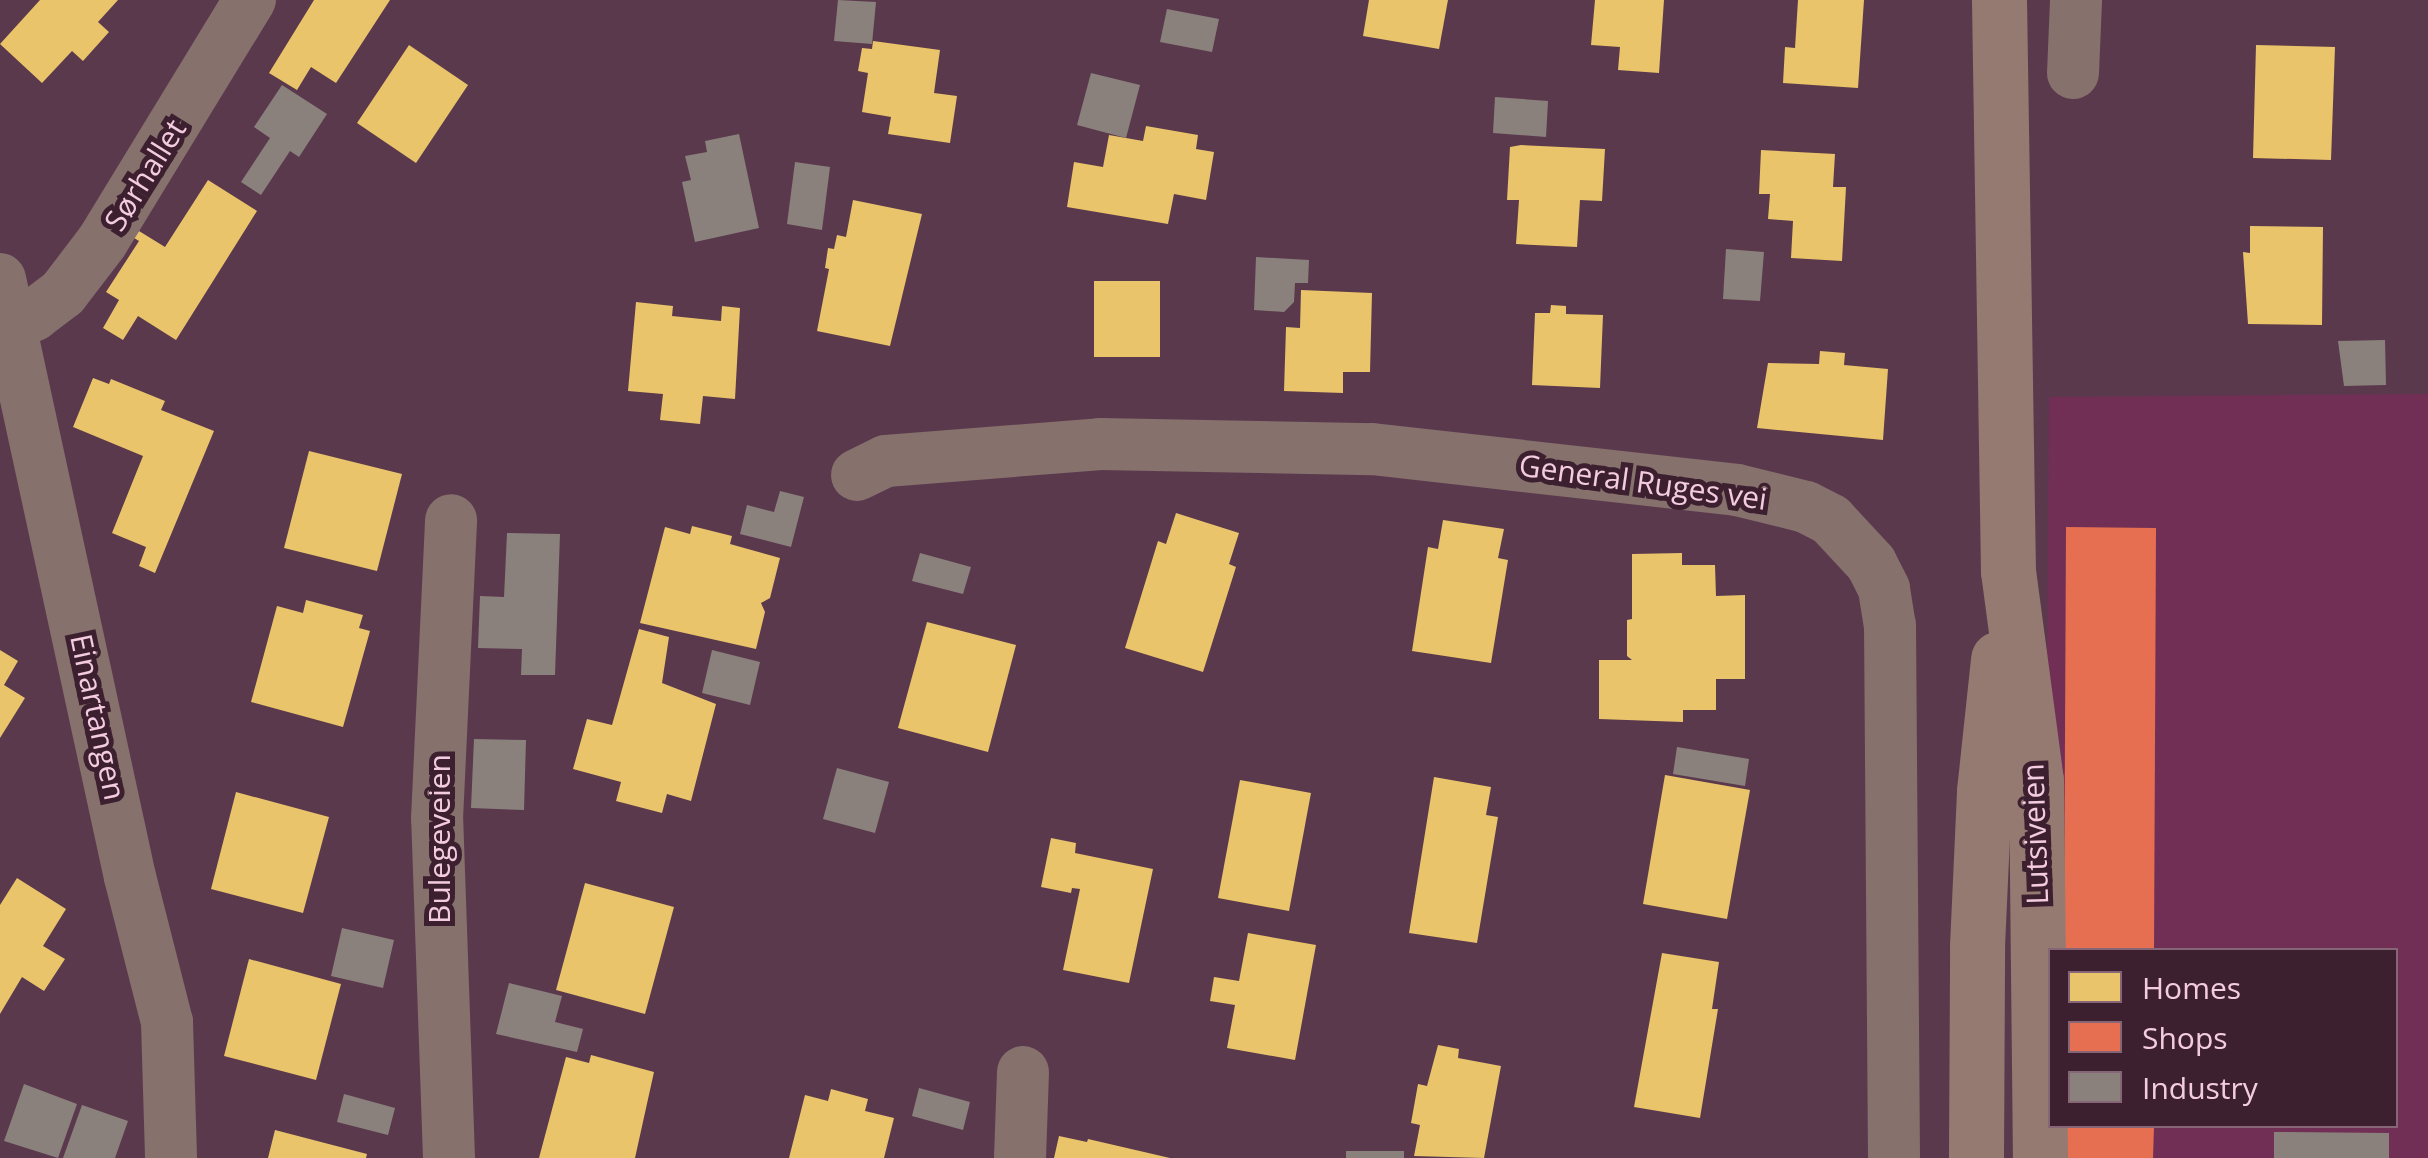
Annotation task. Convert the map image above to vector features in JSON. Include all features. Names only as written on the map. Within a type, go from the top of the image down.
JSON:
[{"type":"main road","name":"Lutsiveien","points":[[1999,0],[2008,571],[2036,780],[2040,1158]]},
{"type":"main road","name":"Lutsiveien","points":[[1976,1158],[1977,946],[1984,791],[2008,571]]},
{"type":"street","name":"Sørhallet","points":[[6,302],[34,315],[63,293],[102,242],[250,0]]},
{"type":"street","points":[[2073,73],[2076,0]]},
{"type":"street","name":"Einartangen","points":[[6,302],[130,877],[167,1022],[171,1158]]},
{"type":"street","name":"General Ruges vei","points":[[858,474],[886,462],[1100,444],[1372,449],[1737,490],[1806,507],[1831,520],[1872,562],[1884,588],[1890,624],[1894,1158]]},
{"type":"street","name":"Bulegeveien","points":[[449,1158],[438,819],[451,520]]},
{"type":"street","points":[[1020,1158],[1023,1072]]},
{"type":"shaded area","points":[[2428,394],[2428,1158],[2043,1158],[2049,397]]},
{"type":"building: Homes","points":[[40,0],[118,0],[98,22],[109,32],[83,61],[72,51],[42,83],[0,44]]},
{"type":"building: Homes","points":[[314,0],[390,0],[336,83],[311,67],[297,90],[269,73]]},
{"type":"building: Homes","points":[[1369,0],[1448,0],[1439,49],[1363,36]]},
{"type":"building: Homes","points":[[1595,0],[1664,0],[1659,73],[1618,70],[1620,47],[1591,45]]},
{"type":"building: Homes","points":[[1798,0],[1864,0],[1858,88],[1783,83],[1785,47],[1795,48]]},
{"type":"building: Homes","points":[[873,41],[940,50],[934,93],[957,96],[950,143],[888,134],[891,117],[862,112],[868,73],[858,71],[862,48],[872,49]]},
{"type":"building: Homes","points":[[409,45],[468,85],[416,163],[357,123]]},
{"type":"building: Homes","points":[[2256,45],[2335,47],[2331,160],[2253,158]]},
{"type":"building: Homes","points":[[1146,126],[1198,135],[1196,149],[1214,152],[1206,200],[1174,194],[1168,224],[1067,207],[1074,162],[1103,167],[1109,135],[1143,141]]},
{"type":"building: Homes","points":[[1510,147],[1605,149],[1602,201],[1580,200],[1577,247],[1516,244],[1519,200],[1507,200]]},
{"type":"building: Homes","points":[[1761,150],[1835,154],[1833,187],[1846,187],[1842,261],[1791,258],[1793,221],[1768,219],[1770,194],[1759,194]]},
{"type":"building: Homes","points":[[208,180],[257,211],[176,340],[138,316],[123,340],[103,328],[119,300],[106,292],[139,241],[134,238],[139,231],[165,247]]},
{"type":"building: Homes","points":[[853,200],[922,214],[890,346],[817,331],[829,269],[825,268],[828,248],[834,249],[837,235],[846,237]]},
{"type":"building: Homes","points":[[2250,226],[2323,227],[2322,325],[2248,324],[2243,252],[2250,253]]},
{"type":"building: Homes","points":[[1094,281],[1160,281],[1160,357],[1094,357]]},
{"type":"building: Homes","points":[[1301,290],[1372,293],[1370,372],[1343,372],[1343,393],[1284,391],[1286,327],[1300,328]]},
{"type":"building: Homes","points":[[636,302],[673,306],[672,316],[721,321],[722,306],[740,308],[735,399],[703,396],[700,424],[660,420],[663,394],[628,391]]},
{"type":"building: Homes","points":[[1551,305],[1566,306],[1566,314],[1603,315],[1600,388],[1532,385],[1535,313],[1550,313]]},
{"type":"building: Homes","points":[[1820,351],[1845,353],[1844,365],[1888,369],[1883,440],[1757,428],[1768,363],[1819,364]]},
{"type":"building: Homes","points":[[93,378],[109,384],[111,379],[165,401],[161,410],[214,431],[155,573],[139,566],[146,547],[112,533],[143,456],[73,427]]},
{"type":"building: Homes","points":[[309,451],[402,474],[377,571],[284,548]]},
{"type":"building: Homes","points":[[1176,513],[1239,533],[1229,564],[1236,567],[1203,672],[1125,648],[1158,541],[1166,544]]},
{"type":"building: Homes","points":[[1443,520],[1504,529],[1498,558],[1508,560],[1491,663],[1412,651],[1428,547],[1438,549]]},
{"type":"building: Homes","points":[[692,526],[732,536],[730,544],[780,558],[770,598],[761,603],[765,612],[756,649],[640,623],[665,527],[690,534]]},
{"type":"building: Homes","points":[[1682,553],[1682,565],[1715,565],[1716,596],[1745,595],[1745,679],[1716,679],[1716,710],[1683,710],[1683,722],[1599,719],[1599,660],[1632,660],[1627,656],[1627,620],[1632,619],[1632,554]]},
{"type":"building: Homes","points":[[306,600],[363,615],[359,628],[370,631],[343,727],[251,702],[277,606],[303,613]]},
{"type":"building: Homes","points":[[927,622],[1016,645],[988,752],[898,728]]},
{"type":"building: Homes","points":[[639,629],[669,637],[662,683],[716,704],[691,801],[667,794],[662,813],[616,801],[621,782],[573,769],[587,719],[612,725]]},
{"type":"building: Homes","points":[[0,650],[18,661],[4,685],[25,698],[0,738]]},
{"type":"building: Homes","points":[[1665,775],[1750,790],[1727,919],[1643,904]]},
{"type":"building: Homes","points":[[1434,777],[1491,787],[1486,815],[1498,817],[1477,943],[1409,933]]},
{"type":"building: Homes","points":[[1240,780],[1311,793],[1289,911],[1218,898]]},
{"type":"building: Homes","points":[[236,792],[329,817],[303,913],[211,889]]},
{"type":"building: Homes","points":[[1051,838],[1076,843],[1075,853],[1153,869],[1129,983],[1063,970],[1080,889],[1072,888],[1071,893],[1041,887]]},
{"type":"building: Homes","points":[[17,878],[66,909],[43,946],[65,959],[44,991],[22,977],[0,1014],[0,905]]},
{"type":"building: Homes","points":[[585,883],[674,907],[645,1014],[556,990]]},
{"type":"building: Homes","points":[[1248,933],[1316,945],[1295,1060],[1227,1048],[1235,1005],[1210,1001],[1214,977],[1239,981]]},
{"type":"building: Homes","points":[[1662,953],[1719,962],[1712,1009],[1718,1009],[1700,1118],[1634,1107]]},
{"type":"building: Homes","points":[[249,959],[341,984],[316,1080],[224,1056]]},
{"type":"building: Homes","points":[[1438,1045],[1459,1049],[1458,1058],[1501,1066],[1484,1158],[1414,1156],[1420,1125],[1411,1123],[1418,1084],[1427,1086]]},
{"type":"building: Homes","points":[[591,1055],[654,1072],[635,1158],[539,1158],[566,1057],[589,1063]]},
{"type":"building: Homes","points":[[831,1089],[868,1099],[865,1111],[894,1118],[884,1158],[789,1158],[805,1095],[828,1101]]},
{"type":"building: Homes","points":[[275,1130],[367,1154],[366,1158],[268,1158]]},
{"type":"building: Homes","points":[[1059,1136],[1087,1142],[1088,1139],[1170,1158],[1054,1158]]},
{"type":"building: Shops","points":[[2066,527],[2156,528],[2154,948],[2064,948]]},
{"type":"building: Shops","points":[[2063,1128],[2154,1128],[2153,1158],[2063,1158]]},
{"type":"building: Industry","points":[[838,0],[876,2],[872,44],[834,41]]},
{"type":"building: Industry","points":[[1167,9],[1219,19],[1212,52],[1160,42]]},
{"type":"building: Industry","points":[[1091,73],[1140,85],[1126,138],[1077,125]]},
{"type":"building: Industry","points":[[282,85],[327,114],[299,157],[290,151],[261,195],[241,182],[270,138],[254,127]]},
{"type":"building: Industry","points":[[1495,97],[1548,101],[1546,137],[1493,133]]},
{"type":"building: Industry","points":[[739,134],[759,228],[695,242],[682,182],[691,180],[685,156],[707,152],[705,141]]},
{"type":"building: Industry","points":[[795,162],[830,167],[822,230],[787,224]]},
{"type":"building: Industry","points":[[1726,249],[1764,252],[1760,301],[1723,299]]},
{"type":"building: Industry","points":[[1256,257],[1309,260],[1308,283],[1295,283],[1294,302],[1284,312],[1254,310]]},
{"type":"building: Industry","points":[[2385,340],[2386,385],[2344,386],[2338,341]]},
{"type":"building: Industry","points":[[780,491],[804,497],[791,547],[740,534],[747,505],[774,512]]},
{"type":"building: Industry","points":[[507,533],[560,534],[555,675],[521,675],[522,649],[478,648],[480,596],[504,597]]},
{"type":"building: Industry","points":[[920,553],[971,567],[963,594],[912,581]]},
{"type":"building: Industry","points":[[712,650],[760,662],[750,705],[702,693]]},
{"type":"building: Industry","points":[[474,739],[526,740],[524,810],[471,808]]},
{"type":"building: Industry","points":[[1677,747],[1749,759],[1745,786],[1673,774]]},
{"type":"building: Industry","points":[[837,768],[889,782],[875,833],[823,819]]},
{"type":"building: Industry","points":[[342,928],[394,940],[383,988],[331,976]]},
{"type":"building: Industry","points":[[509,983],[562,996],[555,1022],[583,1029],[577,1052],[496,1034]]},
{"type":"building: Industry","points":[[24,1084],[77,1104],[58,1158],[4,1141]]},
{"type":"building: Industry","points":[[919,1088],[970,1102],[963,1130],[912,1116]]},
{"type":"building: Industry","points":[[344,1094],[395,1108],[388,1135],[337,1122]]},
{"type":"building: Industry","points":[[82,1105],[128,1121],[115,1158],[63,1158]]},
{"type":"building: Industry","points":[[2274,1132],[2389,1133],[2389,1158],[2274,1158]]},
{"type":"building: Industry","points":[[1346,1151],[1404,1151],[1404,1158],[1346,1158]]}]
